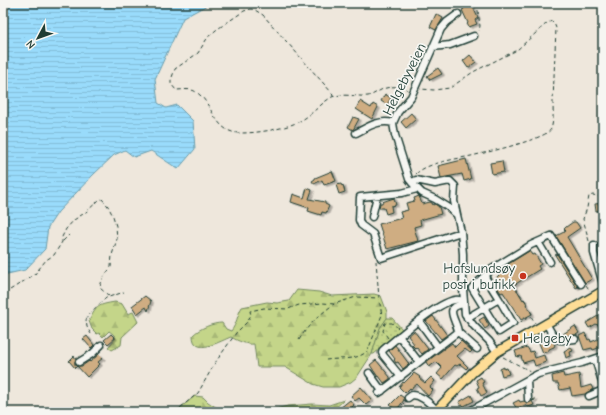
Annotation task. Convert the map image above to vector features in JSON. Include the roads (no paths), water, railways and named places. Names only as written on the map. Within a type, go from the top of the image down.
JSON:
[{"type":"main road","points":[[436,411],[472,373],[497,352],[603,290]]},
{"type":"street","name":"Helgebyveien","points":[[457,215],[448,207],[417,189],[414,182],[409,179],[395,135],[393,123],[398,112],[410,96],[441,29],[447,22],[458,14]]},
{"type":"street","points":[[433,47],[450,45],[474,36]]},
{"type":"street","points":[[356,133],[367,127],[383,122],[393,123]]},
{"type":"street","points":[[414,182],[435,184],[448,181],[454,186],[454,201],[461,232],[465,314],[497,352]]},
{"type":"street","points":[[417,189],[410,192],[360,197],[359,220],[361,225],[373,234],[380,258],[461,232]]},
{"type":"street","points":[[372,217],[377,196]]},
{"type":"street","points":[[463,294],[505,260],[551,236],[581,284]]},
{"type":"street","points":[[538,242],[550,262]]},
{"type":"street","points":[[592,244],[603,284]]},
{"type":"street","points":[[472,288],[499,332],[513,323],[485,277]]},
{"type":"street","points":[[468,318],[499,299]]},
{"type":"street","points":[[400,377],[382,352],[383,350],[398,335],[445,303],[460,300],[464,304]]},
{"type":"street","points":[[464,304],[456,306],[452,311],[452,318],[458,332],[476,349]]},
{"type":"street","points":[[419,321],[438,347]]},
{"type":"street","points":[[546,323],[557,340],[564,341],[575,339]]},
{"type":"street","points":[[369,373],[381,392],[458,332]]},
{"type":"street","points":[[398,335],[419,362]]},
{"type":"street","points":[[79,362],[92,354],[101,345]]},
{"type":"street","points":[[468,412],[538,374],[603,356]]},
{"type":"street","points":[[595,359],[603,385]]},
{"type":"street","points":[[527,380],[528,399]]},
{"type":"street","points":[[589,396],[603,390]]},
{"type":"street","points":[[408,398],[412,395],[416,395],[426,401],[436,411]]},
{"type":"water","points":[[3,3],[211,3],[183,18],[155,79],[158,103],[166,108],[177,105],[193,121],[195,149],[178,169],[151,151],[134,157],[125,150],[114,155],[58,212],[48,227],[45,249],[25,270],[3,275]]},
{"type":"place","name":"Hafslundsøy post i butikk","points":[[523,276]]},
{"type":"place","name":"Helgeby","points":[[515,338]]}]
